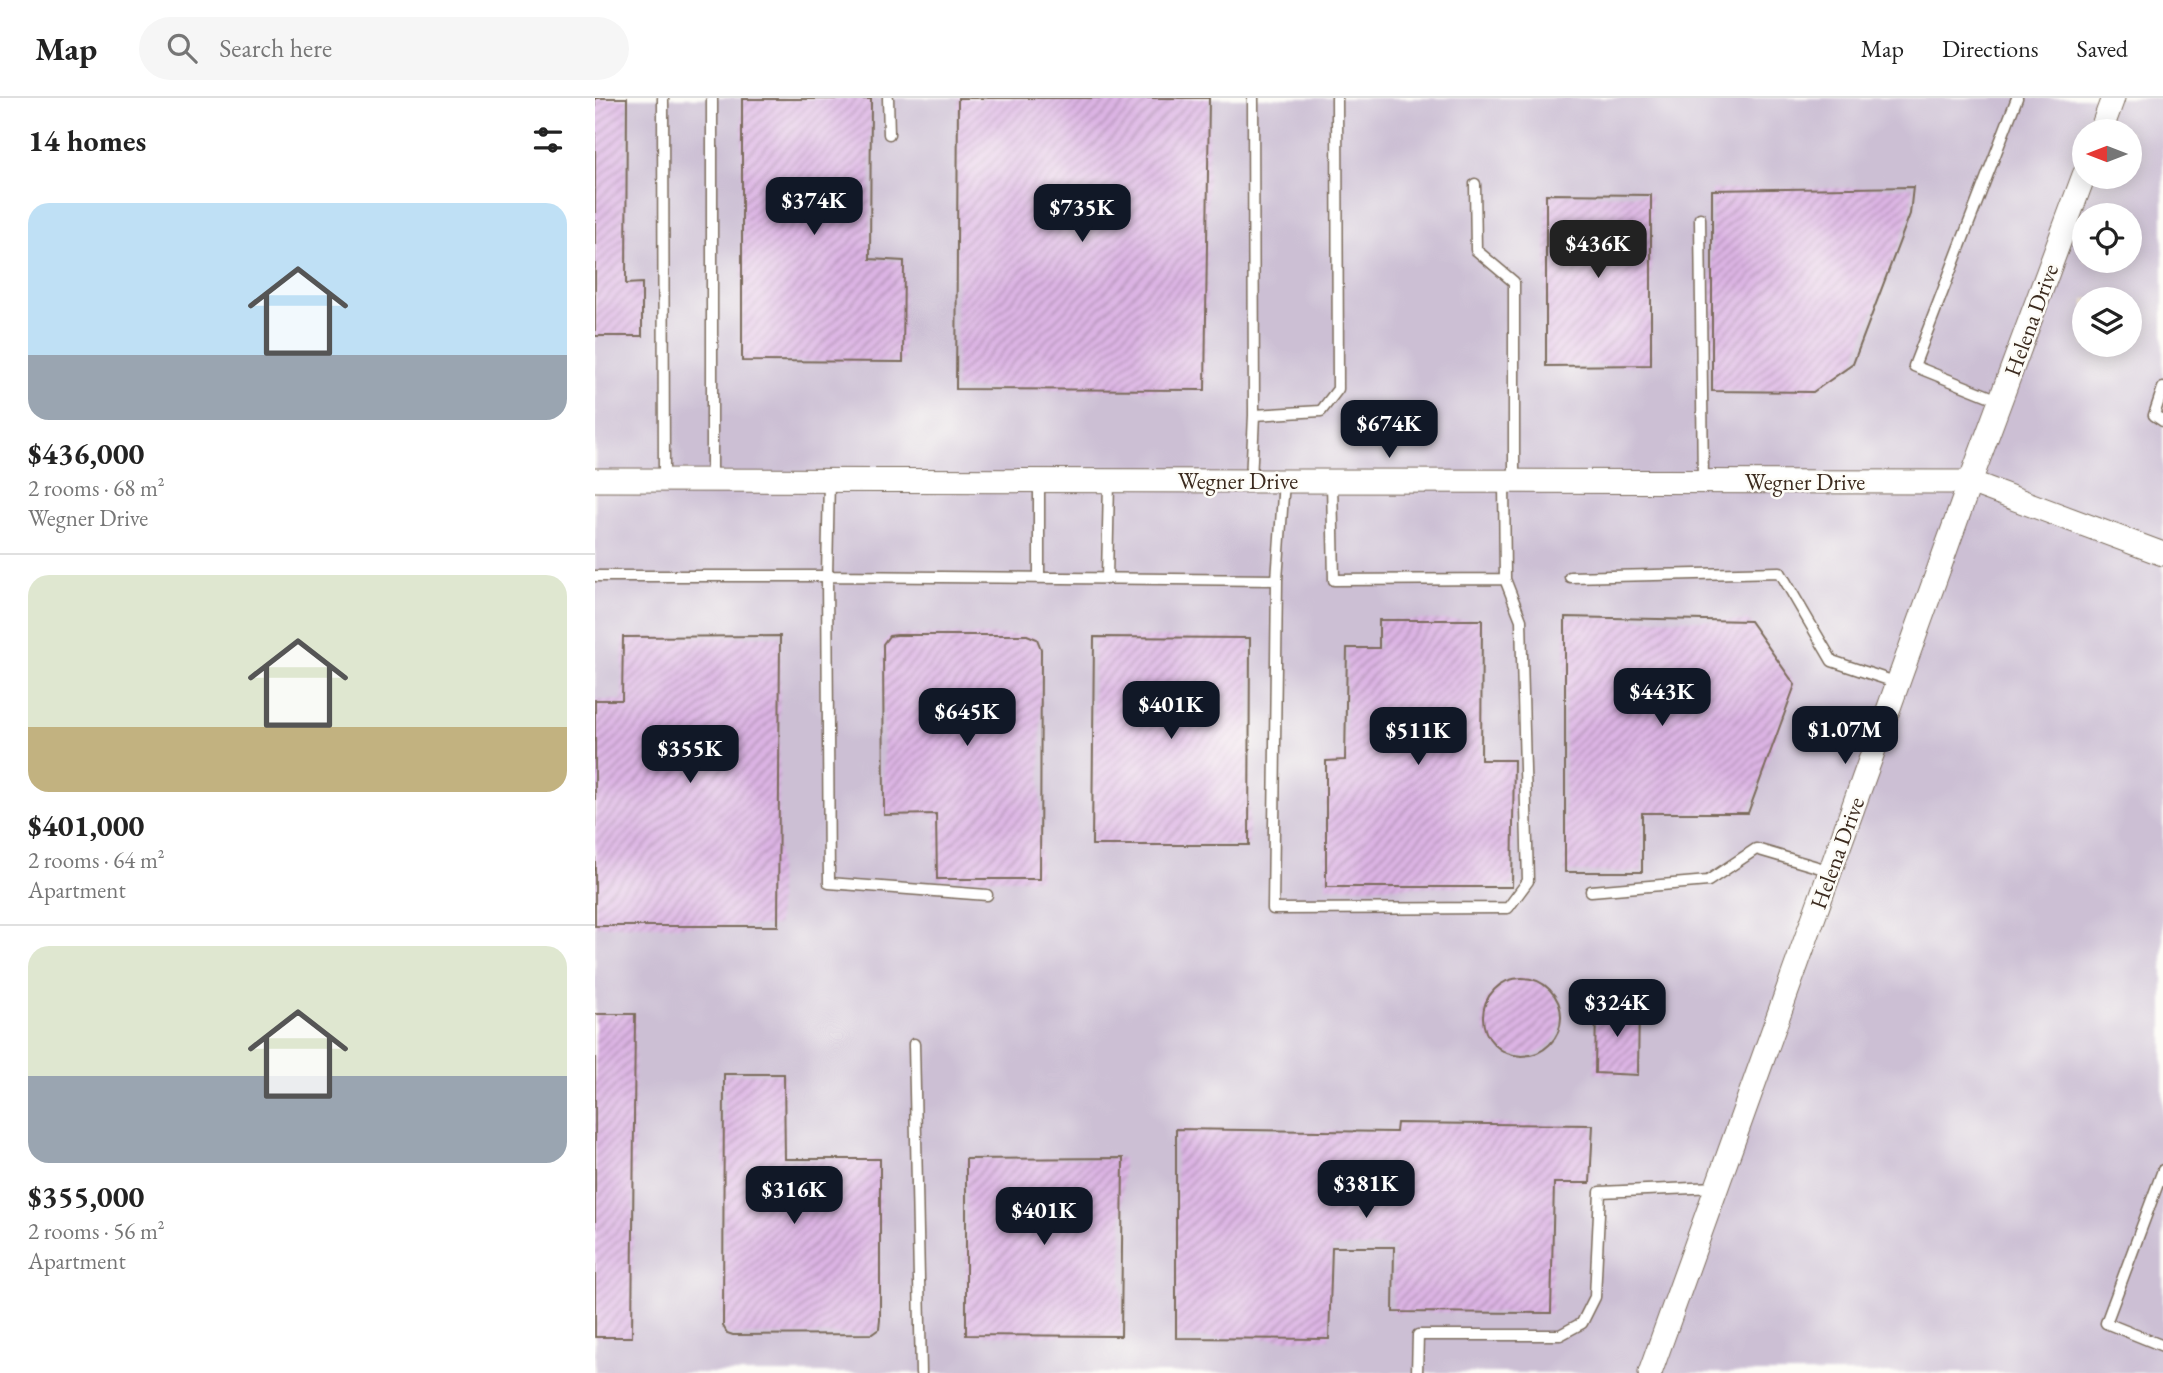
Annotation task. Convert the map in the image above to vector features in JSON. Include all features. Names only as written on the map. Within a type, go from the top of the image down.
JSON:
[{"type":"street","points":[[2103,119],[2107,100]]},
{"type":"street","name":"Helena Drive","points":[[1650,1373],[2079,189]]},
{"type":"street","name":"Wegner Drive","points":[[595,480],[1971,482],[2163,554]]},
{"type":"lane","points":[[663,98],[664,480]]},
{"type":"lane","points":[[712,98],[712,480]]},
{"type":"lane","points":[[888,98],[889,134]]},
{"type":"lane","points":[[1251,481],[1254,415],[1253,98]]},
{"type":"lane","points":[[1254,415],[1321,411],[1338,389],[1337,98]]},
{"type":"lane","points":[[2001,401],[1914,366],[2017,98]]},
{"type":"lane","points":[[1283,481],[1277,580],[1273,909],[1508,908],[1528,881],[1521,620],[1506,579],[1514,282],[1476,250],[1475,184]]},
{"type":"lane","points":[[1700,218],[1703,482]]},
{"type":"lane","points":[[2163,388],[2154,415],[2163,421]]},
{"type":"lane","points":[[829,480],[829,884],[987,895]]},
{"type":"lane","points":[[1039,481],[1039,578]]},
{"type":"lane","points":[[1107,579],[1109,481]]},
{"type":"lane","points":[[1332,481],[1334,580],[1506,579]]},
{"type":"lane","points":[[1570,577],[1780,572],[1832,660],[1898,683]]},
{"type":"lane","points":[[595,576],[1277,580]]},
{"type":"lane","points":[[1591,891],[1708,881],[1756,849],[1831,871]]},
{"type":"lane","points":[[915,1044],[921,1373]]},
{"type":"lane","points":[[2163,1170],[2106,1323],[2163,1346]]},
{"type":"lane","points":[[1417,1373],[1418,1335],[1560,1335],[1582,1323],[1595,1297],[1599,1192],[1717,1187]]},
{"type":"shaded area","points":[[595,98],[2163,98],[2163,1373],[595,1373]]},
{"type":"building","points":[[595,98],[627,98],[626,284],[642,283],[642,336],[595,336]]},
{"type":"building","points":[[958,98],[1209,98],[1205,390],[956,389]]},
{"type":"building","points":[[742,99],[871,99],[870,259],[904,261],[903,362],[742,361]]},
{"type":"building","points":[[1913,187],[1910,214],[1853,364],[1813,392],[1712,391],[1712,190]]},
{"type":"building","points":[[1546,194],[1651,195],[1651,365],[1546,366]]},
{"type":"building","points":[[1565,617],[1750,621],[1795,685],[1748,813],[1642,813],[1642,872],[1565,872]]},
{"type":"building","points":[[1379,620],[1482,620],[1481,760],[1514,760],[1512,887],[1326,887],[1326,761],[1345,760],[1347,648],[1379,648]]},
{"type":"building","points":[[897,635],[1027,635],[1037,639],[1041,649],[1040,879],[937,879],[936,814],[884,815],[883,644],[889,636]]},
{"type":"building","points":[[780,636],[778,926],[595,926],[595,700],[622,700],[623,637]]},
{"type":"building","points":[[1094,637],[1250,638],[1249,845],[1092,845]]},
{"type":"building","points":[[1522,978],[1537,981],[1550,989],[1558,1002],[1561,1017],[1558,1032],[1550,1045],[1537,1053],[1522,1056],[1507,1053],[1494,1045],[1486,1032],[1483,1017],[1486,1002],[1494,989],[1507,981]]},
{"type":"building","points":[[1596,1004],[1639,1005],[1638,1075],[1595,1073]]},
{"type":"building","points":[[595,1014],[635,1014],[632,1337],[595,1337]]},
{"type":"building","points":[[724,1074],[784,1074],[785,1159],[880,1159],[880,1320],[879,1329],[872,1334],[733,1335],[727,1333],[723,1326]]},
{"type":"building","points":[[1397,1123],[1593,1125],[1590,1183],[1554,1183],[1551,1313],[1393,1312],[1394,1247],[1332,1247],[1329,1339],[1176,1338],[1176,1129],[1396,1132]]},
{"type":"building","points":[[1123,1158],[1121,1336],[966,1335],[966,1159]]}]
